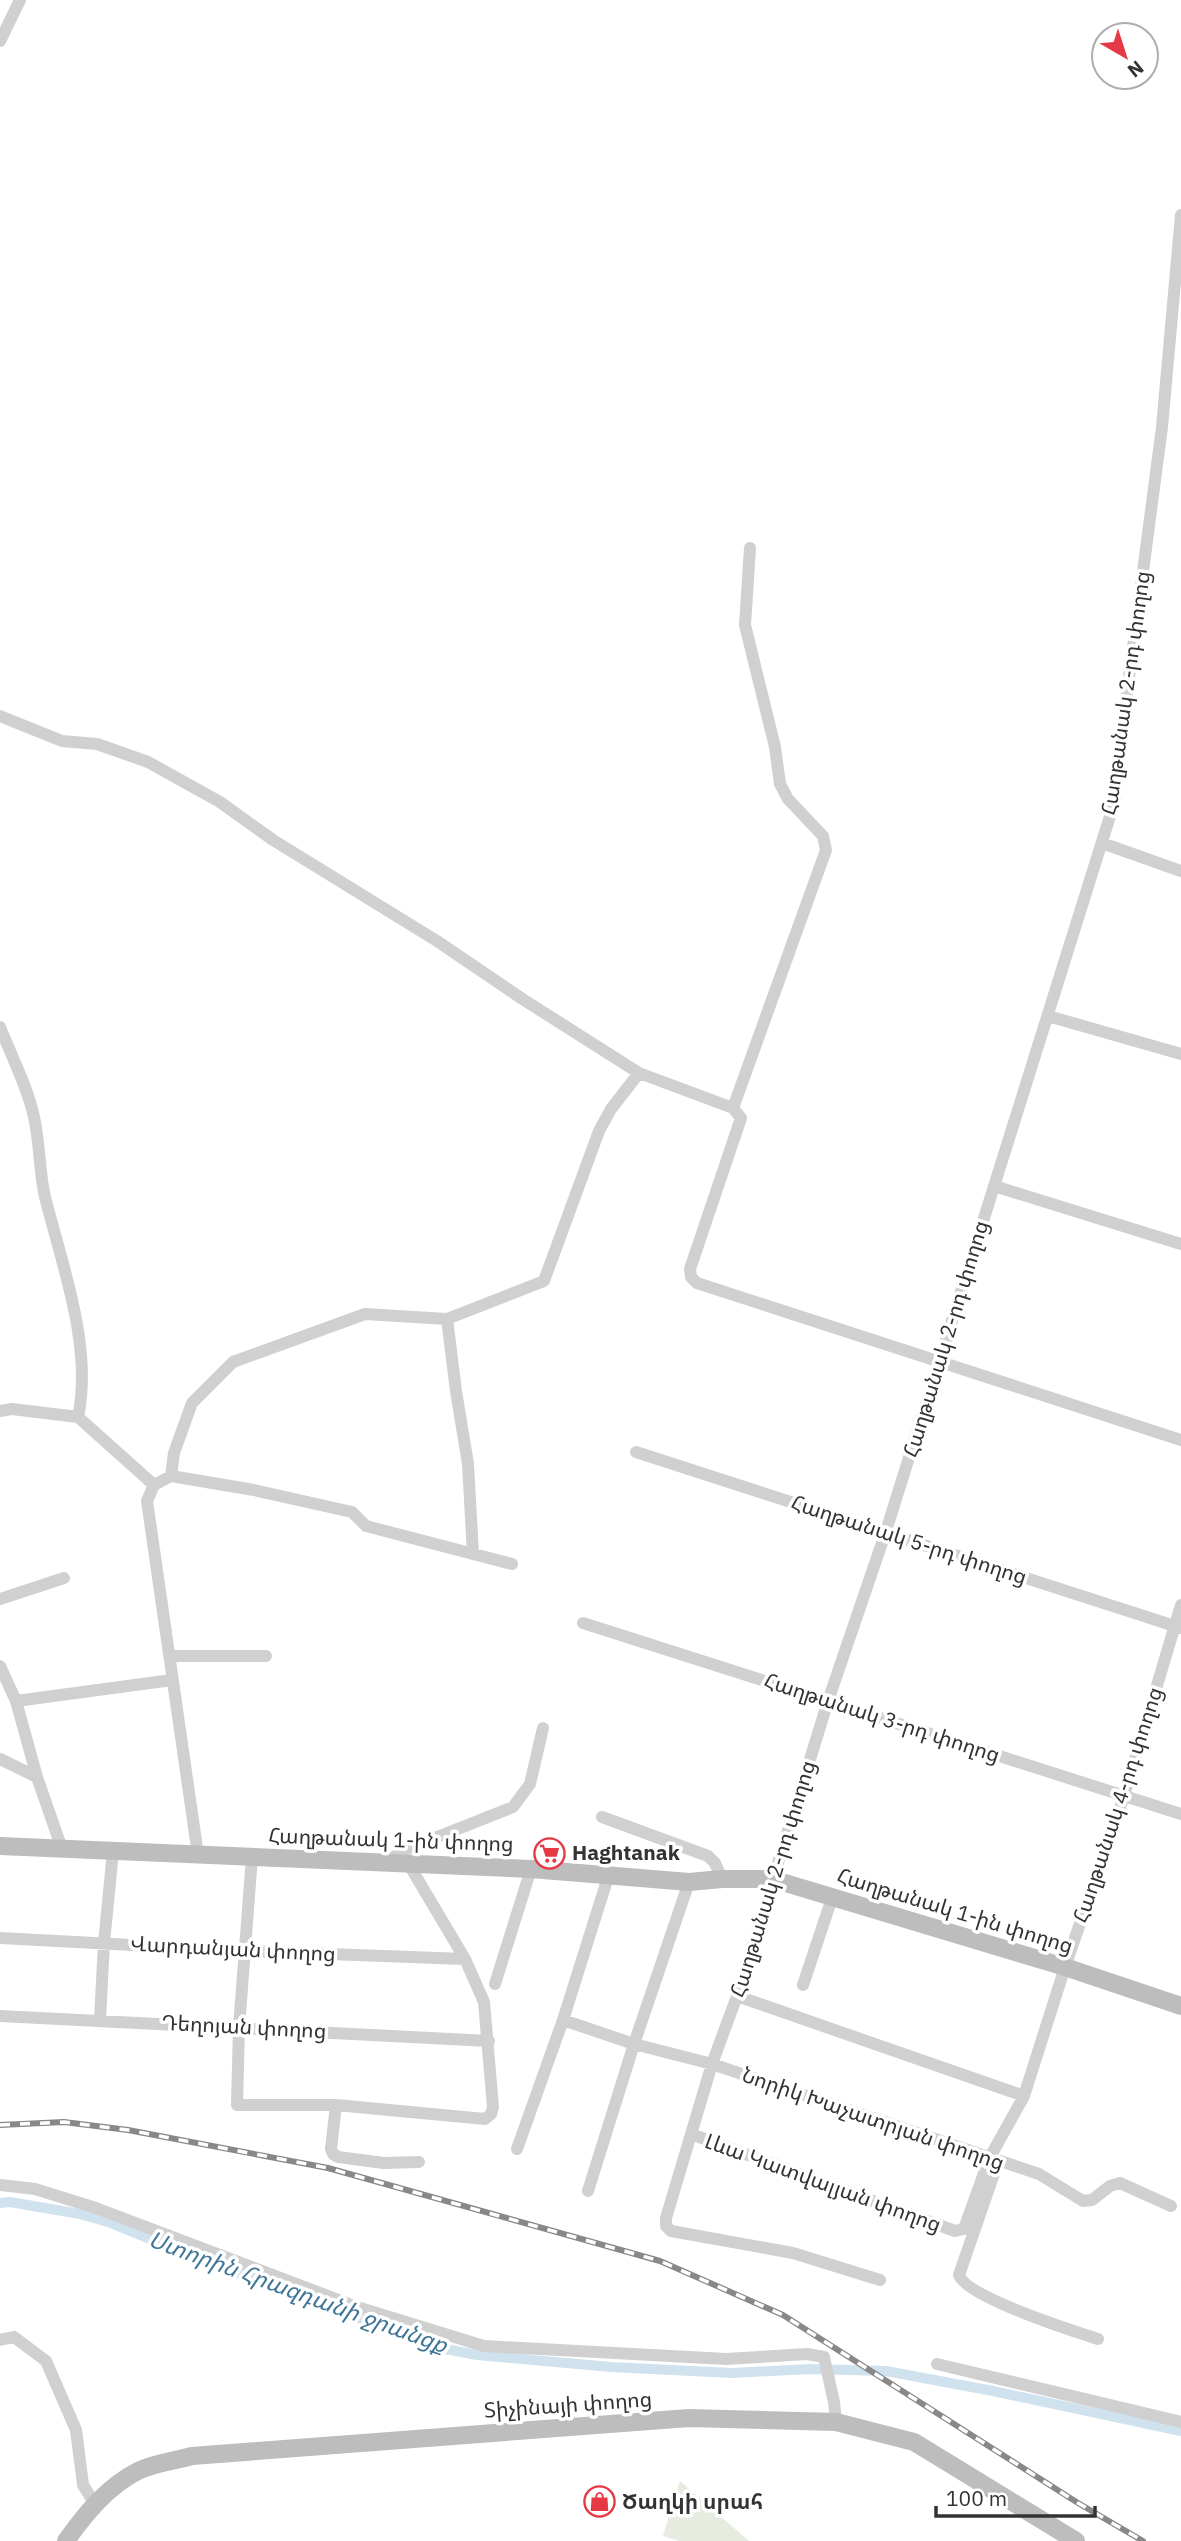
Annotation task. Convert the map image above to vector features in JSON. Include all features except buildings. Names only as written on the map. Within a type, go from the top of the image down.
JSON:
[{"type":"main road","name":"Հաղթանակ 1-ին փողոց","points":[[0,1846],[531,1869],[689,1882],[772,1879],[1065,1966],[1181,2006]]},
{"type":"main road","name":"Տիչինայի փողոց","points":[[67,2541],[95,2504],[118,2482],[140,2470],[192,2456],[689,2418],[836,2422],[914,2442],[1076,2541]]},
{"type":"street","points":[[0,41],[20,0]]},
{"type":"street","name":"Հաղթանակ 2-րդ փողոց","points":[[880,2280],[793,2253],[671,2231],[666,2226],[666,2218],[712,2064],[737,1996],[828,1701],[886,1531],[1116,797],[1117,769],[1162,427],[1181,215]]},
{"type":"street","points":[[750,548],[746,625],[775,747],[780,784],[788,799],[823,836],[826,850],[737,1113],[690,1269],[691,1277],[697,1283],[1181,1440]]},
{"type":"street","points":[[0,716],[62,741],[97,744],[148,762],[220,802],[273,840],[437,941],[639,1073],[737,1113]]},
{"type":"street","points":[[1102,843],[1181,871]]},
{"type":"street","points":[[1048,1016],[1181,1054]]},
{"type":"street","points":[[0,1027],[34,1115],[44,1192],[70,1292],[81,1357],[83,1396],[78,1417]]},
{"type":"street","points":[[171,1476],[173,1453],[192,1403],[233,1362],[365,1314],[447,1319],[544,1281],[599,1131],[611,1109],[639,1073]]},
{"type":"street","points":[[994,1186],[1181,1244]]},
{"type":"street","points":[[447,1319],[470,1473],[473,1554]]},
{"type":"street","points":[[0,1412],[12,1409],[78,1417],[154,1485]]},
{"type":"street","name":"Հաղթանակ 5-րդ փողոց","points":[[636,1452],[1178,1627]]},
{"type":"street","points":[[198,1855],[147,1501],[154,1485],[171,1476],[254,1490],[352,1513],[366,1527],[513,1564]]},
{"type":"street","points":[[0,1599],[64,1578]]},
{"type":"street","name":"Հաղթանակ 4-րդ փողոց","points":[[994,2160],[1024,2096],[1065,1966],[1124,1796],[1178,1627],[1181,1605]]},
{"type":"street","name":"Հաղթանակ 3-րդ փողոց","points":[[583,1623],[1181,1814]]},
{"type":"street","points":[[169,1656],[266,1656]]},
{"type":"street","points":[[0,1666],[16,1701],[37,1777],[62,1849]]},
{"type":"street","points":[[16,1701],[172,1680]]},
{"type":"street","points":[[387,1862],[402,1850],[513,1807],[530,1784],[543,1728]]},
{"type":"street","points":[[0,1759],[37,1777]]},
{"type":"street","points":[[602,1818],[708,1856],[722,1879]]},
{"type":"street","points":[[100,2020],[113,1851]]},
{"type":"street","points":[[253,1857],[239,2027],[237,2105],[336,2105],[485,2119],[493,2108],[484,2003],[465,1959],[408,1863]]},
{"type":"street","points":[[495,1984],[531,1869]]},
{"type":"street","points":[[517,2149],[563,2020],[609,1874]]},
{"type":"street","points":[[588,2191],[689,1882]]},
{"type":"street","points":[[803,1985],[832,1898]]},
{"type":"street","name":"Վարդանյան փողոց","points":[[0,1938],[465,1959]]},
{"type":"street","points":[[737,1996],[1024,2096]]},
{"type":"street","name":"Դեղոյան փողոց","points":[[0,2016],[489,2041]]},
{"type":"street","name":"Նորիկ Խաչատրյան փողոց","points":[[563,2020],[634,2044],[712,2064],[1039,2174],[1083,2201],[1092,2200],[1110,2186],[1120,2183],[1171,2206]]},
{"type":"street","points":[[336,2105],[331,2149],[333,2154],[384,2163],[419,2162]]},
{"type":"street","name":"Լևա Կատվալյան փողոց","points":[[691,2134],[955,2231],[964,2229],[994,2160]]},
{"type":"street","points":[[994,2160],[960,2279],[969,2287],[1031,2316],[1098,2339]]},
{"type":"street","points":[[0,2185],[35,2189],[96,2207],[357,2306],[484,2346],[726,2359],[807,2354],[824,2357],[836,2422]]},
{"type":"street","points":[[0,2340],[14,2336],[46,2361],[76,2430],[83,2485],[95,2504]]},
{"type":"street","points":[[937,2364],[1181,2421]]},
{"type":"shaded area","points":[[680,2481],[749,2541],[679,2541],[663,2536]]},
{"type":"waterway","name":"Ստորին Հրազդանի ջրանցք","points":[[0,2203],[10,2202],[80,2214],[111,2223],[212,2264],[440,2348],[477,2355],[611,2367],[732,2373],[810,2369],[886,2371],[1181,2431]]},
{"type":"railway","points":[[0,2125],[64,2122],[128,2130],[328,2168],[660,2261],[783,2315],[1078,2503],[1143,2541]]},
{"type":"place","name":"Haghtanak","points":[[549,1853]]},
{"type":"place","name":"Ծաղկի սրահ","points":[[599,2502]]}]
